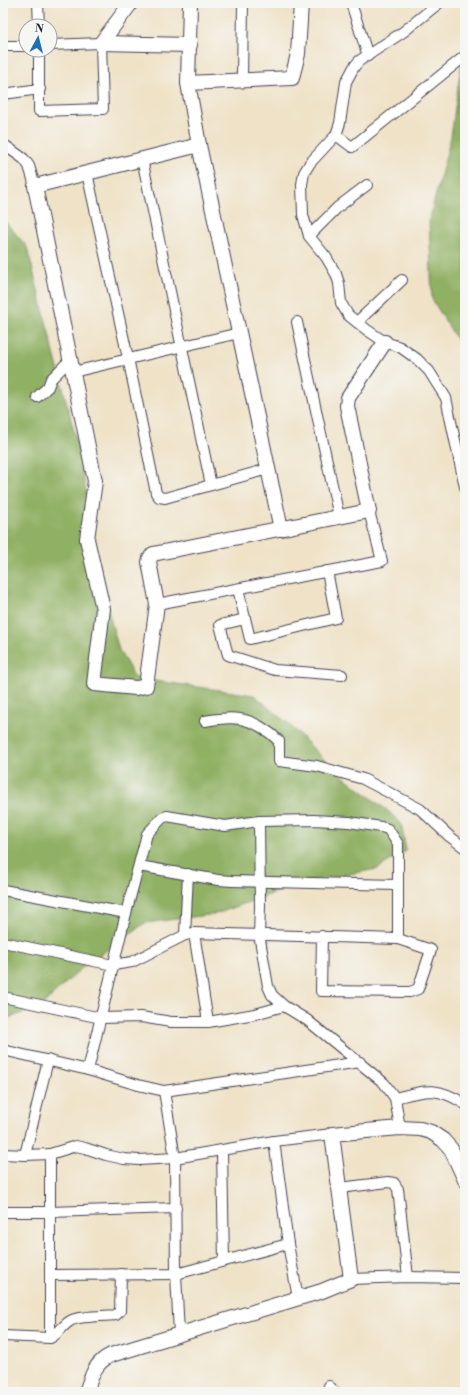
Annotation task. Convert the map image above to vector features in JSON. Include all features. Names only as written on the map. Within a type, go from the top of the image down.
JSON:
[{"type":"street","points":[[38,3],[39,18]]},
{"type":"street","points":[[39,58],[39,111],[103,108],[100,43],[131,3]]},
{"type":"street","points":[[190,3],[188,83],[281,530]]},
{"type":"street","points":[[242,80],[243,3]]},
{"type":"street","points":[[188,83],[292,78],[298,54],[301,3]]},
{"type":"street","points":[[351,3],[368,56]]},
{"type":"street","points":[[439,3],[403,32],[354,67],[346,82],[340,123],[336,135],[310,163],[304,173],[302,184],[303,215],[308,236],[326,257],[336,274],[339,283],[341,303],[348,315],[385,342],[400,347],[425,367],[446,398],[465,487]]},
{"type":"street","points":[[58,45],[100,43],[190,45]]},
{"type":"street","points":[[3,46],[18,46]]},
{"type":"street","points":[[336,135],[352,147],[465,56]]},
{"type":"street","points":[[3,94],[40,89]]},
{"type":"street","points":[[3,144],[24,159],[29,166],[35,186],[96,481],[87,539],[103,609],[94,684],[136,688],[146,686],[157,604],[149,562],[153,554],[281,530],[369,511]]},
{"type":"street","points":[[35,186],[200,145]]},
{"type":"street","points":[[142,159],[211,485]]},
{"type":"street","points":[[87,173],[156,493],[159,497],[165,498],[268,469]]},
{"type":"street","points":[[308,236],[338,207],[367,186]]},
{"type":"street","points":[[357,322],[402,280]]},
{"type":"street","points":[[297,322],[339,517]]},
{"type":"street","points":[[37,397],[48,387],[51,379],[65,365],[72,367],[128,358],[239,333]]},
{"type":"street","points":[[157,604],[382,561],[369,511],[347,406],[348,398],[385,342]]},
{"type":"street","points":[[238,589],[250,639],[336,618],[327,571]]},
{"type":"street","points":[[245,619],[220,625],[228,654],[275,670],[342,675]]},
{"type":"street","points":[[205,721],[241,719],[255,724],[272,734],[279,741],[279,761],[317,766],[363,779],[420,809],[465,848]]},
{"type":"street","points":[[88,1070],[126,913],[147,834],[162,818],[168,816],[225,826],[259,821],[314,820],[349,822],[381,826],[388,829],[398,844],[398,939]]},
{"type":"street","points":[[259,821],[260,881],[258,934],[268,986],[272,995],[284,1006],[307,1020],[384,1083],[396,1098],[400,1128]]},
{"type":"street","points":[[139,866],[218,880],[397,885]]},
{"type":"street","points":[[188,874],[189,934],[208,1022]]},
{"type":"street","points":[[3,890],[126,913]]},
{"type":"street","points":[[3,942],[113,965],[132,962],[189,934],[258,934],[322,936],[398,939],[431,950],[418,989],[410,992],[321,990],[322,936]]},
{"type":"street","points":[[3,997],[101,1018],[141,1017],[171,1022],[208,1022],[256,1014],[284,1006]]},
{"type":"street","points":[[3,1050],[88,1070],[164,1091],[360,1062]]},
{"type":"street","points":[[25,1155],[48,1060]]},
{"type":"street","points":[[164,1091],[175,1158],[176,1274],[179,1334]]},
{"type":"street","points":[[396,1098],[422,1091],[440,1092],[465,1104]]},
{"type":"street","points":[[3,1154],[50,1154],[76,1146],[124,1159],[139,1160],[175,1158],[274,1141],[332,1134],[400,1128],[420,1129],[431,1132],[443,1140],[451,1148],[465,1180]]},
{"type":"street","points":[[332,1134],[351,1279]]},
{"type":"street","points":[[274,1141],[288,1244],[298,1298]]},
{"type":"street","points":[[222,1150],[224,1261]]},
{"type":"street","points":[[50,1154],[50,1338]]},
{"type":"street","points":[[340,1188],[388,1182],[394,1184],[398,1189],[408,1277]]},
{"type":"street","points":[[3,1212],[176,1208]]},
{"type":"street","points":[[50,1275],[176,1274],[288,1244]]},
{"type":"street","points":[[3,1336],[50,1338],[73,1319],[116,1315],[120,1311],[121,1274]]},
{"type":"street","points":[[86,1392],[95,1368],[103,1359],[111,1355],[322,1291],[351,1279],[408,1277],[465,1278]]},
{"type":"green space","points":[[465,35],[465,344],[458,342],[432,299],[429,220],[451,137]]},
{"type":"green space","points":[[3,219],[27,247],[79,451],[102,589],[119,650],[135,678],[254,695],[289,724],[335,770],[388,811],[401,823],[406,851],[377,869],[304,882],[216,914],[145,923],[83,967],[40,1007],[3,1020]]}]
